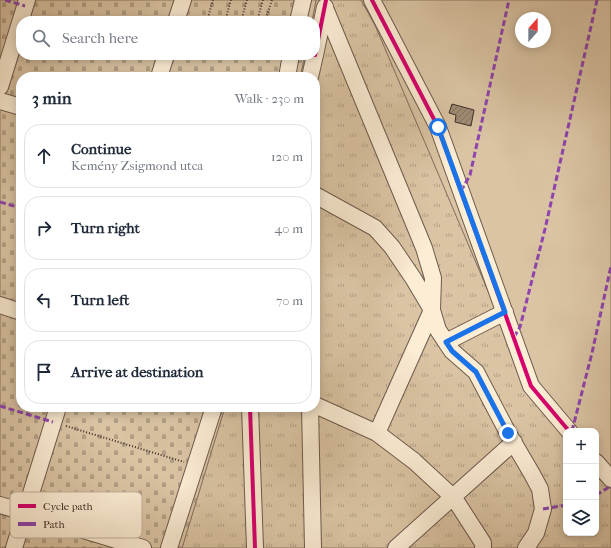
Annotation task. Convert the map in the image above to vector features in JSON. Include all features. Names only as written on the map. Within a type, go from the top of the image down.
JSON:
[{"type":"street","points":[[22,16],[27,0]]},
{"type":"street","points":[[178,16],[183,0]]},
{"type":"street","points":[[299,16],[303,0]]},
{"type":"street","points":[[372,0],[438,127],[531,386],[566,428]]},
{"type":"street","points":[[320,32],[326,4]]},
{"type":"street","points":[[326,4],[424,248],[433,278],[432,310],[377,433]]},
{"type":"street","points":[[0,87],[16,35]]},
{"type":"street","points":[[161,72],[164,60]]},
{"type":"street","points":[[288,72],[290,60]]},
{"type":"street","points":[[311,72],[314,60]]},
{"type":"street","points":[[0,101],[16,106]]},
{"type":"street","points":[[320,199],[375,228],[392,247],[413,278],[432,310],[438,330],[452,351],[476,372],[540,489],[543,509],[536,533],[526,548]]},
{"type":"street","points":[[0,305],[16,310]]},
{"type":"street","points":[[446,342],[505,312]]},
{"type":"street","points":[[320,407],[377,433],[414,461],[453,497],[483,542],[483,548]]},
{"type":"street","points":[[170,548],[212,412]]},
{"type":"street","points":[[250,412],[255,548]]},
{"type":"street","points":[[310,412],[313,548]]},
{"type":"street","points":[[30,492],[55,414]]},
{"type":"street","points":[[396,548],[514,442]]},
{"type":"street","points":[[598,464],[611,479]]},
{"type":"street","points":[[0,505],[10,508]]},
{"type":"street","points":[[14,548],[17,538]]},
{"type":"street","points":[[110,538],[143,548]]},
{"type":"path","points":[[208,16],[213,0]]},
{"type":"path","points":[[226,16],[231,0]]},
{"type":"path","points":[[243,16],[248,0]]},
{"type":"path","points":[[258,16],[263,0]]},
{"type":"path","points":[[267,16],[272,0]]},
{"type":"path","points":[[55,414],[195,466]]},
{"type":"green space","points":[[0,0],[316,0],[313,16],[16,16],[16,60],[304,60],[301,72],[16,72],[16,412],[223,412],[182,548],[0,548]]},
{"type":"green space","points":[[316,0],[361,0],[375,25],[529,387],[563,432],[563,536],[599,536],[599,476],[611,489],[611,548],[182,548],[223,412],[320,412],[320,72],[301,72],[304,60],[320,60],[320,16],[313,16]]},
{"type":"green space","points":[[361,0],[611,0],[611,489],[599,476],[599,428],[563,428],[529,387],[375,25]]},
{"type":"building","points":[[452,104],[474,110],[471,126],[455,122],[456,115],[449,113]]},
{"type":"marked path","points":[[5,0],[25,6]]},
{"type":"marked path","points":[[461,191],[470,175],[509,0]]},
{"type":"marked path","points":[[514,337],[520,327],[545,229],[597,0]]},
{"type":"marked path","points":[[0,202],[16,207]]},
{"type":"marked path","points":[[573,428],[592,353],[611,266]]},
{"type":"marked path","points":[[0,406],[16,411]]},
{"type":"marked path","points":[[20,412],[53,422]]},
{"type":"marked path","points":[[599,493],[611,486]]},
{"type":"marked path","points":[[543,509],[563,506]]},
{"type":"cycle path","points":[[320,30],[326,0]]},
{"type":"cycle path","points":[[372,0],[438,127],[531,386],[566,428]]},
{"type":"cycle path","points":[[250,412],[255,548]]},
{"type":"route","points":[[438,127],[505,312],[446,342],[452,351],[476,372],[508,433]]}]
